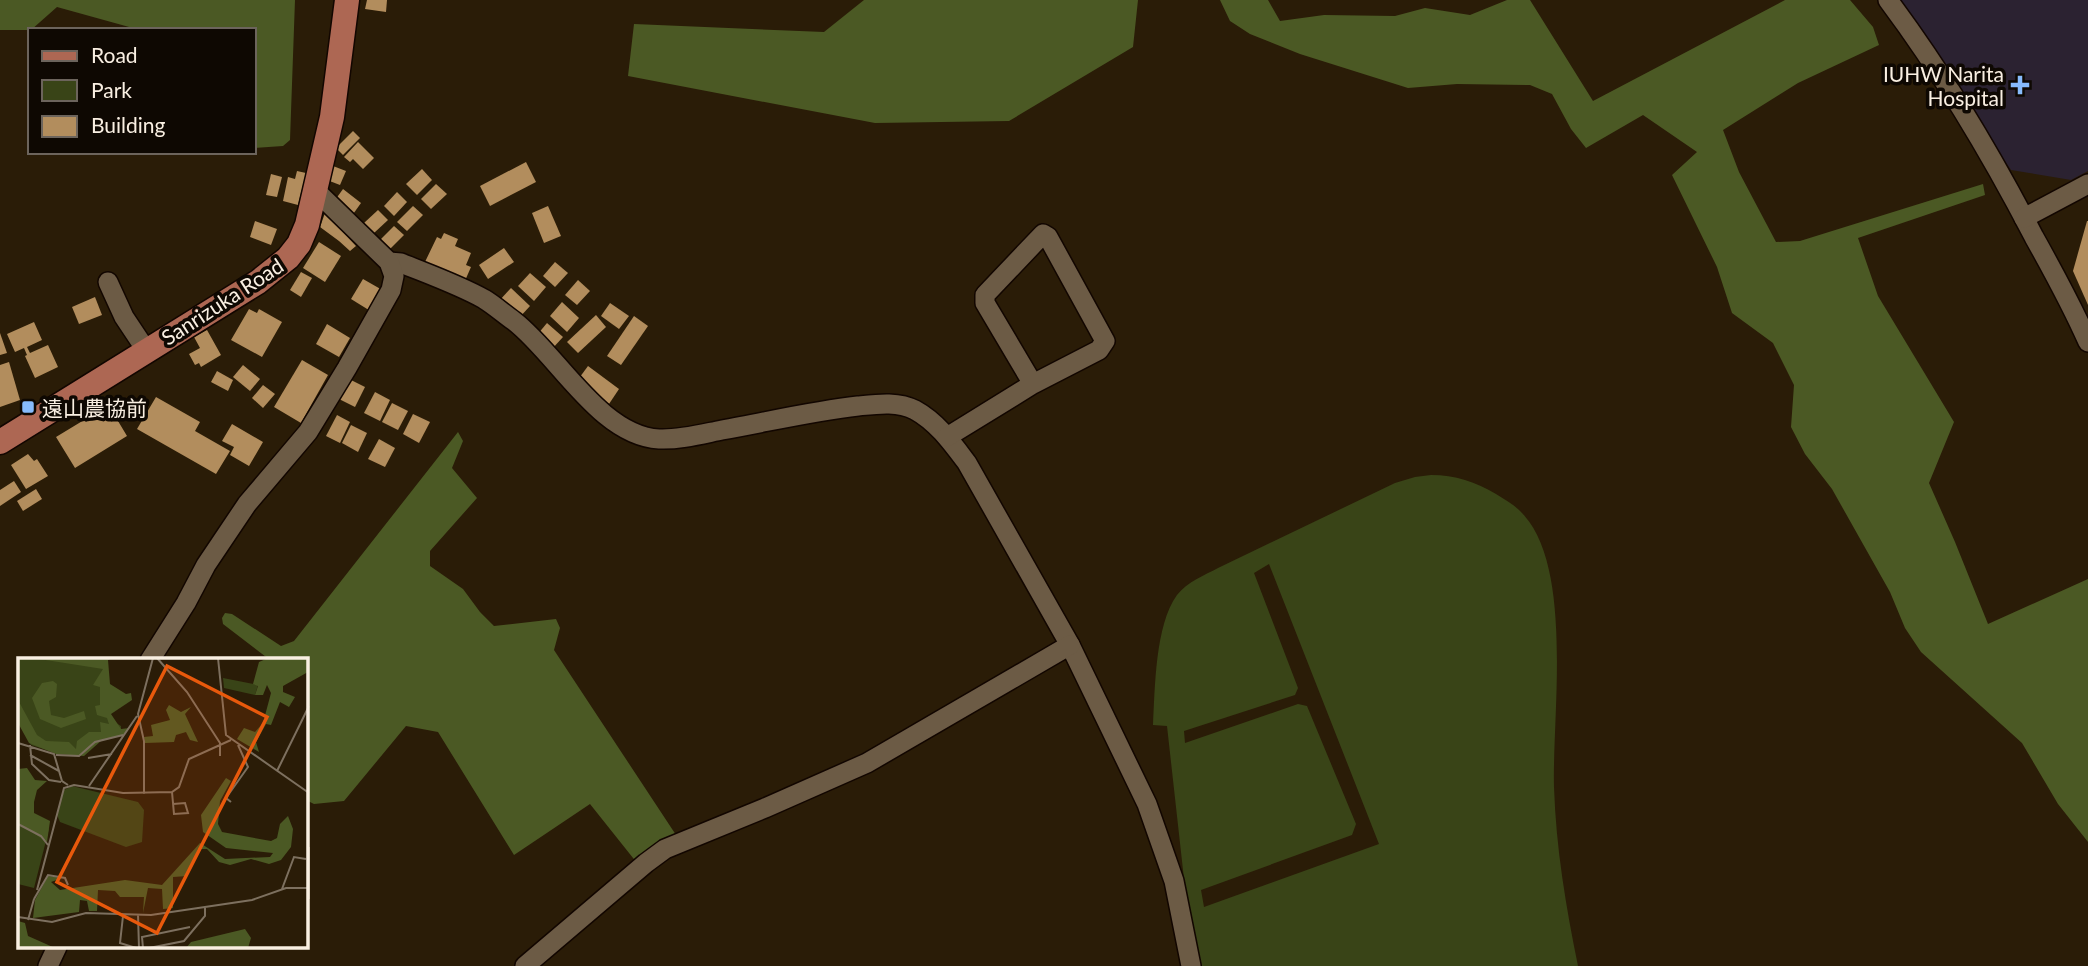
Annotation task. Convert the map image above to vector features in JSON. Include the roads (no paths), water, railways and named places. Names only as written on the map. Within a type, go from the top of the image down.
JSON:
[{"type":"main road","name":"Sanrizuka Road","points":[[0,442],[258,282],[288,258],[299,244],[307,225],[332,117],[347,0]]},
{"type":"street","points":[[1888,0],[1926,50],[1967,114],[2087,335]]},
{"type":"street","points":[[2024,218],[2088,184]]},
{"type":"street","points":[[151,658],[206,565],[240,514],[308,432],[348,369],[391,290],[394,276],[389,262],[315,190]]},
{"type":"street","points":[[947,436],[1033,384],[1099,350],[1105,341],[1048,237],[1043,234],[985,295],[985,303],[1033,384]]},
{"type":"street","points":[[389,262],[401,263],[483,299],[517,324],[592,404],[628,431],[645,436],[659,439],[686,437],[844,408],[882,404],[914,409],[931,421],[947,436],[967,463],[1070,645],[1147,804],[1174,881],[1191,966]]},
{"type":"street","points":[[108,282],[124,317],[146,350]]},
{"type":"street","points":[[525,966],[665,849],[867,763],[1070,645]]},
{"type":"street","points":[[48,966],[57,948]]},
{"type":"place","name":"IUHW Narita Hospital","points":[[2020,85]]},
{"type":"place","name":"遠山農協前","points":[[28,407]]}]
